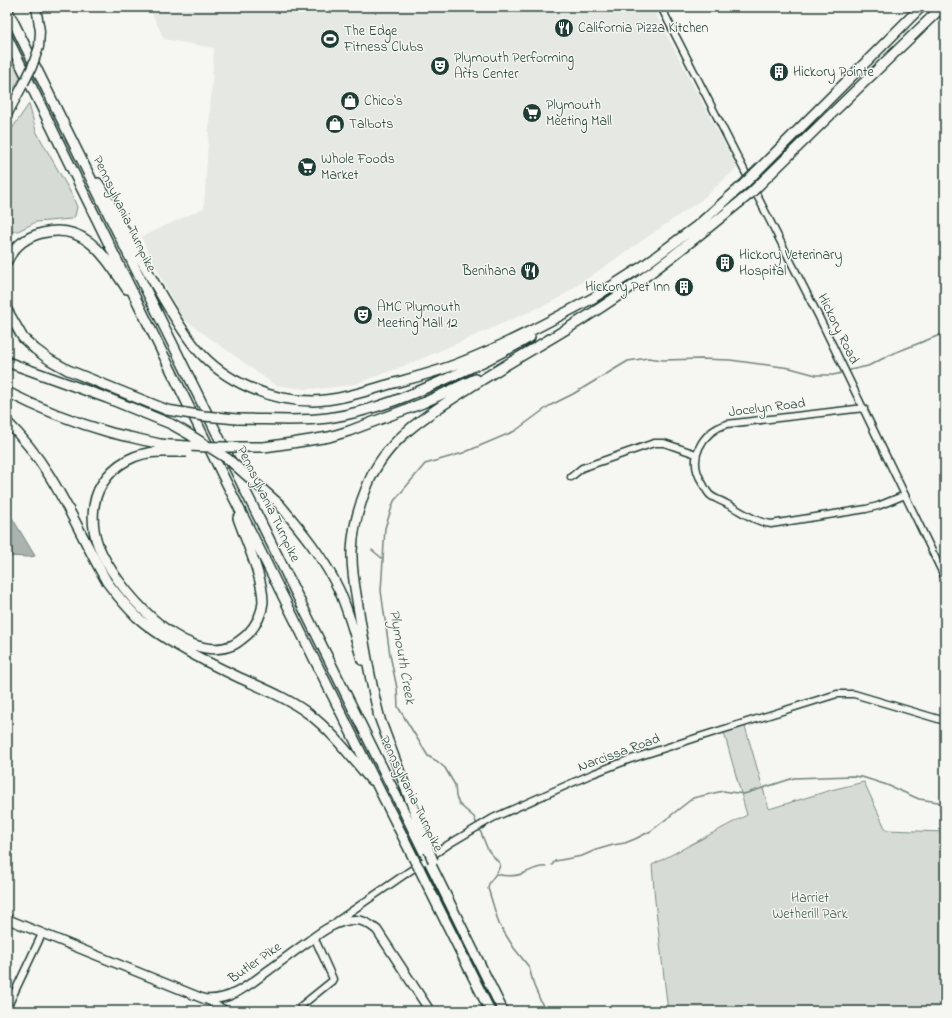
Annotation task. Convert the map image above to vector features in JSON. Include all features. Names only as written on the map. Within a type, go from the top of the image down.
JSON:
[{"type":"highway","points":[[107,398],[204,416],[237,419],[280,420],[327,418],[357,412],[399,400],[505,352],[643,266],[698,225],[745,183],[922,7]]},
{"type":"highway","points":[[380,720],[366,653],[352,561],[354,530],[368,482],[390,448],[401,436],[427,415],[641,281],[760,184],[823,121],[942,7]]},
{"type":"highway","name":"Pennsylvania Turnpike","points":[[7,9],[432,862],[454,912],[503,1011]]},
{"type":"highway","name":"Pennsylvania Turnpike","points":[[7,37],[226,482],[490,1011]]},
{"type":"highway","points":[[82,160],[105,193],[118,219],[168,306],[197,350],[224,372],[242,383],[272,396],[314,401],[339,398],[365,392],[434,371],[462,362],[515,339],[595,297]]},
{"type":"highway","points":[[7,261],[19,245],[34,235],[55,231],[78,234],[88,240],[100,251],[145,315]]},
{"type":"highway","points":[[7,310],[23,338],[34,349],[50,360],[68,370],[168,410]]},
{"type":"highway","points":[[9,393],[54,413],[160,448],[218,453],[264,446],[292,444],[329,437],[349,431],[423,403],[511,361]]},
{"type":"highway","points":[[7,362],[107,398],[171,424],[228,459],[279,504],[300,529],[325,564],[338,589],[353,628],[380,720],[427,852]]},
{"type":"highway","points":[[9,424],[25,441],[44,466],[107,582],[119,598],[136,616],[154,631],[174,643],[226,672],[281,697],[308,713],[332,734],[380,792]]},
{"type":"highway","points":[[160,448],[131,458],[115,468],[104,480],[95,500],[93,519],[98,545],[117,580],[140,608],[158,624],[172,633],[192,644],[211,648],[226,647],[239,642],[256,624],[262,608],[263,600],[259,578],[226,482]]},
{"type":"main road","points":[[7,115],[34,63],[39,47],[40,31],[36,7]]},
{"type":"main road","name":"Butler Pike","points":[[7,919],[204,999],[213,1000],[241,991],[329,927],[355,920],[365,922],[377,930],[430,1011]]},
{"type":"street","name":"Hickory Road","points":[[661,7],[820,317],[945,578]]},
{"type":"street","name":"Jocelyn Road","points":[[696,454],[698,447],[707,436],[727,424],[864,408]]},
{"type":"street","points":[[571,477],[582,468],[654,443],[669,444],[696,454],[696,468],[698,477],[710,495],[764,523],[781,524],[866,509],[878,506],[905,495]]},
{"type":"street","name":"Narcissa Road","points":[[329,927],[401,876],[482,824],[550,792],[628,760],[838,694],[854,694],[945,721]]},
{"type":"street","points":[[7,1008],[42,934]]},
{"type":"street","points":[[301,1006],[333,979],[314,937]]},
{"type":"street","points":[[204,999],[228,1011]]},
{"type":"shaded area","name":"Plymouth Meeting Mall","points":[[149,7],[652,7],[737,168],[701,200],[556,300],[435,353],[354,384],[328,388],[305,389],[275,385],[181,317],[141,237],[204,208],[214,48],[164,39]]},
{"type":"shaded area","points":[[7,516],[11,516],[35,556],[7,556]]},
{"type":"green space","points":[[7,47],[21,76],[7,102]]},
{"type":"green space","points":[[29,104],[36,131],[72,195],[77,207],[75,216],[71,219],[36,222],[18,231],[7,232],[7,136]]},
{"type":"green space","name":"Harriet Wetherill Park","points":[[744,723],[769,809],[831,790],[864,782],[886,830],[945,832],[945,1011],[668,1011],[652,865],[747,815],[723,729]]},
{"type":"waterway","points":[[850,370],[868,366],[894,353],[945,333]]},
{"type":"waterway","points":[[477,825],[474,817],[460,805],[456,797],[455,785],[445,768],[428,756],[398,707],[397,688],[390,655],[381,591],[385,528],[394,501],[425,464],[463,453],[515,431],[549,406],[573,394],[628,361],[648,358],[663,360],[730,360],[790,368],[816,375],[833,375],[842,373]]},
{"type":"waterway","name":"Plymouth Creek","points":[[372,550],[383,559]]},
{"type":"waterway","points":[[552,865],[555,861],[582,856],[596,850],[635,839],[651,831],[693,798],[723,791],[744,794],[794,778],[862,777],[887,785],[919,799],[938,802],[940,804],[940,811],[945,813]]},
{"type":"waterway","name":"Plymouth Creek","points":[[479,828],[488,850],[500,864],[498,871],[490,882],[488,888],[499,924],[514,948],[529,967],[534,986],[545,1011]]},
{"type":"waterway","points":[[497,874],[509,876],[524,873],[539,867],[546,867]]},
{"type":"place","name":"California Pizza Kitchen","points":[[564,28]]},
{"type":"place","name":"The Edge Fitness Clubs","points":[[330,39]]},
{"type":"place","name":"Plymouth Performing Arts Center","points":[[440,66]]},
{"type":"place","name":"Hickory Pointe","points":[[779,72]]},
{"type":"place","name":"Chico's","points":[[350,101]]},
{"type":"place","name":"Plymouth Meeting Mall","points":[[532,113]]},
{"type":"place","name":"Talbots","points":[[335,124]]},
{"type":"place","name":"Whole Foods Market","points":[[307,167]]},
{"type":"place","name":"Hickory Veterinary Hospital","points":[[725,263]]},
{"type":"place","name":"Benihana","points":[[530,271]]},
{"type":"place","name":"Hickory Pet Inn","points":[[684,287]]},
{"type":"place","name":"AMC Plymouth Meeting Mall 12","points":[[363,315]]}]
